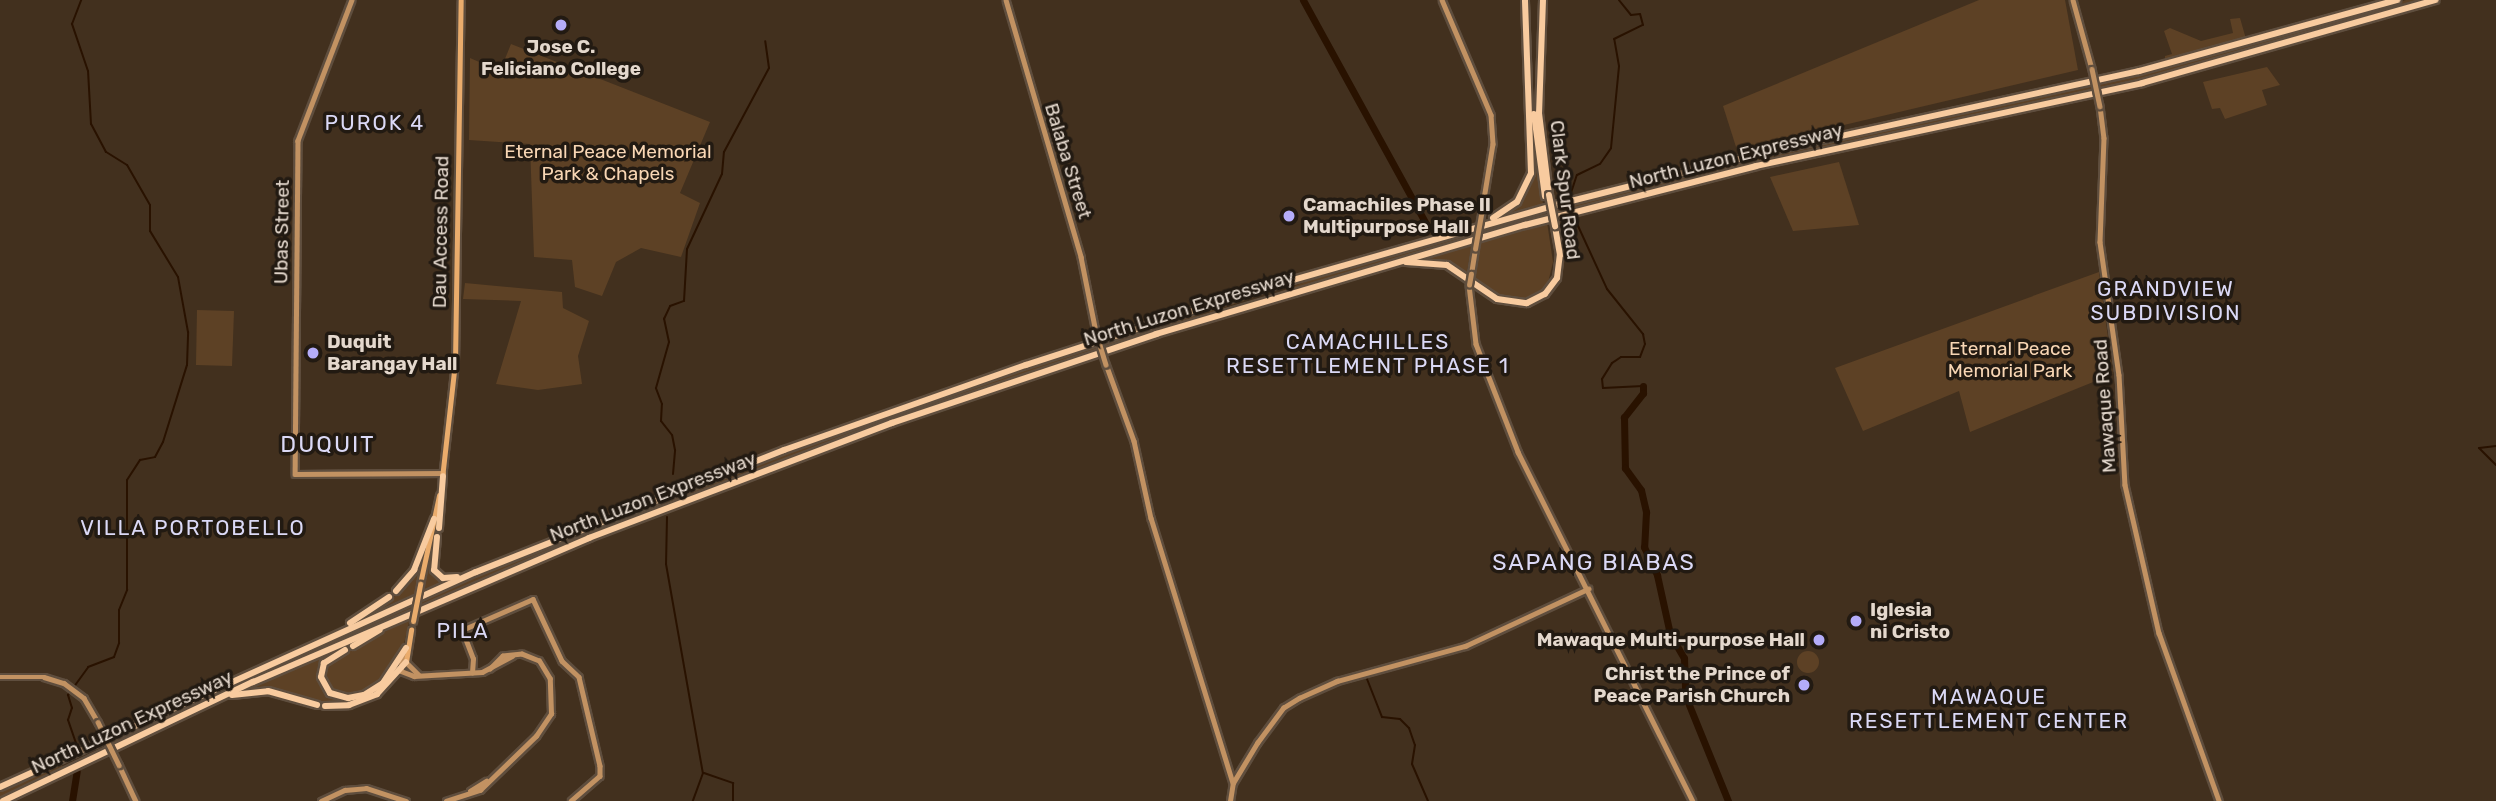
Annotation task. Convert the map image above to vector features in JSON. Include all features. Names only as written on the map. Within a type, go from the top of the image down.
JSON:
[{"type":"highway","name":"Clark Spur Road","points":[[1472,228],[1510,209],[1529,179],[1529,39],[1525,0]]},
{"type":"highway","name":"Clark Spur Road","points":[[1390,263],[1447,265],[1508,303],[1533,301],[1552,287],[1560,265],[1547,196],[1539,113],[1543,0]]},
{"type":"highway","name":"North Luzon Expressway","points":[[0,787],[331,635],[476,572],[735,469],[958,388],[1247,293],[1584,197],[1754,155],[2139,71],[2397,0]]},
{"type":"highway","name":"North Luzon Expressway","points":[[3,801],[217,698],[402,616],[653,513],[892,423],[1216,314],[1586,209],[1854,144],[2142,83],[2436,0]]},
{"type":"highway","points":[[1529,39],[1547,196]]},
{"type":"highway","points":[[439,528],[443,474]]},
{"type":"highway","points":[[396,591],[414,570],[434,519]]},
{"type":"highway","points":[[437,537],[432,564],[437,575],[450,579],[476,572]]},
{"type":"highway","points":[[331,635],[389,597]]},
{"type":"highway","points":[[353,646],[402,616]]},
{"type":"highway","points":[[345,650],[324,663],[321,675],[330,693],[348,698],[383,683],[406,648]]},
{"type":"highway","points":[[325,706],[362,701],[403,673],[406,662]]},
{"type":"highway","points":[[217,698],[268,691],[317,705]]},
{"type":"main road","name":"Dau Access Road","points":[[406,648],[443,474],[455,360],[461,0]]},
{"type":"main road","name":"Dau Access Road","points":[[406,662],[411,629]]},
{"type":"street","name":"Ubas Street","points":[[352,0],[298,141],[295,474],[443,474]]},
{"type":"street","name":"Balaba Street","points":[[1006,0],[1081,257],[1096,332],[1134,440],[1151,518],[1233,783]]},
{"type":"street","points":[[1442,0],[1491,115],[1493,144],[1469,285],[1473,333],[1518,452],[1693,801]]},
{"type":"street","name":"Mawaque Road","points":[[2073,0],[2100,106],[2104,155],[2100,242],[2119,375],[2125,485],[2159,633],[2219,801]]},
{"type":"street","points":[[1230,801],[1233,783],[1275,718],[1299,698],[1337,681],[1465,646],[1588,589]]},
{"type":"street","points":[[472,673],[473,659],[462,631],[533,599],[562,661],[579,677],[600,766],[600,776],[571,801]]},
{"type":"street","points":[[406,648],[403,673],[472,673],[490,669],[497,659],[531,656],[542,664],[550,679],[553,706],[536,736],[487,781],[470,792],[446,801]]},
{"type":"street","points":[[406,662],[410,671],[419,675]]},
{"type":"street","points":[[0,677],[44,677],[70,686],[79,693],[98,722],[136,801]]},
{"type":"street","points":[[321,801],[345,790],[366,788],[406,801]]},
{"type":"green space","points":[[1979,0],[2065,0],[2078,70],[1737,150],[1723,106]]},
{"type":"green space","points":[[2406,0],[2426,0],[2254,51],[2097,90],[2095,83],[2253,45]]},
{"type":"green space","points":[[2240,18],[2246,39],[2165,62],[2165,56],[2172,54],[2164,31],[2170,28],[2201,41],[2233,33],[2230,19]]},
{"type":"green space","name":"Eternal Peace Memorial Park & Chapels","points":[[511,44],[710,122],[680,193],[700,203],[681,257],[641,248],[616,262],[602,296],[575,287],[572,260],[534,257],[530,144],[469,140],[470,58],[500,71]]},
{"type":"green space","points":[[2267,67],[2280,85],[2262,90],[2267,105],[2225,119],[2220,108],[2212,109],[2203,82]]},
{"type":"green space","points":[[2090,84],[2092,91],[1815,149],[1555,214],[1554,209],[1616,191]]},
{"type":"green space","points":[[1532,139],[1543,204],[1505,217],[1528,189]]},
{"type":"green space","points":[[1839,162],[1859,225],[1793,231],[1770,177]]},
{"type":"green space","points":[[1544,210],[1545,216],[1479,235],[1480,229]]},
{"type":"green space","points":[[1547,222],[1553,262],[1547,287],[1540,293],[1515,301],[1498,296],[1473,276],[1478,242]]},
{"type":"green space","points":[[1475,230],[1474,236],[1275,294],[1327,273]]},
{"type":"green space","points":[[1472,243],[1467,272],[1424,256]]},
{"type":"green space","name":"Eternal Peace Memorial Park","points":[[2099,272],[2113,374],[1970,432],[1959,391],[1863,431],[1835,368]]},
{"type":"green space","points":[[465,283],[562,292],[563,308],[589,321],[578,356],[582,384],[538,390],[496,384],[521,301],[463,299]]},
{"type":"green space","points":[[1277,285],[1252,298],[1101,349],[1099,342]]},
{"type":"green space","points":[[197,310],[234,311],[232,366],[196,365]]},
{"type":"green space","points":[[1096,343],[1098,350],[666,505],[661,502],[771,457]]},
{"type":"green space","points":[[640,507],[643,514],[418,607],[420,598]]},
{"type":"green space","points":[[435,537],[432,571],[444,582],[422,591]]},
{"type":"green space","points":[[426,548],[415,594],[382,608],[410,582]]},
{"type":"green space","points":[[414,600],[412,609],[222,691],[221,689]]},
{"type":"green space","points":[[410,618],[403,648],[387,675],[365,692],[346,696],[331,692],[323,680],[327,663]]},
{"type":"green space","points":[[331,651],[322,662],[321,685],[332,698],[345,704],[307,702],[277,692],[244,692]]},
{"type":"green space","points":[[1808,651],[1816,654],[1819,662],[1816,670],[1808,673],[1800,670],[1797,662],[1800,654]]},
{"type":"green space","points":[[203,699],[110,747],[106,740]]},
{"type":"green space","points":[[61,763],[63,768],[0,797],[0,790]]},
{"type":"waterway","points":[[78,749],[68,720],[72,708],[68,695],[88,667],[114,657],[119,643],[119,610],[127,590],[127,480],[140,460],[155,457],[163,442],[187,365],[188,332],[178,277],[150,231],[150,205],[127,165],[106,152],[91,124],[88,71],[72,24],[81,0]]},
{"type":"waterway","points":[[1303,0],[1426,224]]},
{"type":"waterway","points":[[1569,199],[1577,175],[1600,164],[1611,148],[1619,66],[1614,39],[1643,25],[1640,14],[1631,15],[1619,0]]},
{"type":"waterway","points":[[673,474],[675,450],[672,435],[661,421],[662,404],[656,388],[669,342],[664,319],[670,306],[684,301],[687,249],[722,174],[724,152],[769,68],[765,41]]},
{"type":"waterway","points":[[1573,215],[1607,289],[1643,334],[1645,344],[1640,357],[1621,357],[1612,363],[1602,379],[1603,388],[1643,386]]},
{"type":"waterway","points":[[1643,386],[1643,393],[1624,417],[1625,468],[1641,490],[1646,512],[1644,547],[1657,575],[1670,634],[1684,658],[1685,695],[1728,801]]},
{"type":"waterway","points":[[2496,446],[2479,448],[2496,465]]},
{"type":"waterway","points":[[667,517],[666,564],[703,773],[693,801]]},
{"type":"waterway","points":[[1367,679],[1382,717],[1400,719],[1409,728],[1415,745],[1412,764],[1428,801]]},
{"type":"waterway","points":[[72,801],[77,771]]},
{"type":"waterway","points":[[704,773],[733,783],[733,801]]},
{"type":"place","name":"Jose C. Feliciano College","points":[[561,25]]},
{"type":"place","name":"Camachiles Phase II Multipurpose Hall","points":[[1289,216]]},
{"type":"place","name":"Duquit Barangay Hall","points":[[313,353]]},
{"type":"place","name":"Iglesia ni Cristo","points":[[1856,621]]},
{"type":"place","name":"Mawaque Multi-purpose Hall","points":[[1819,640]]},
{"type":"place","name":"Christ the Prince of Peace Parish Church","points":[[1804,685]]},
{"type":"district","name":"PUROK 4","points":[[375,123]]},
{"type":"district","name":"GRANDVIEW SUBDIVISION","points":[[2166,301]]},
{"type":"district","name":"CAMACHILLES RESETTLEMENT PHASE 1","points":[[1368,354]]},
{"type":"district","name":"DUQUIT","points":[[328,444]]},
{"type":"district","name":"VILLA PORTOBELLO","points":[[193,528]]},
{"type":"district","name":"SAPANG BIABAS","points":[[1594,562]]},
{"type":"district","name":"PILA","points":[[463,631]]},
{"type":"district","name":"MAWAQUE RESETTLEMENT CENTER","points":[[1989,709]]}]
